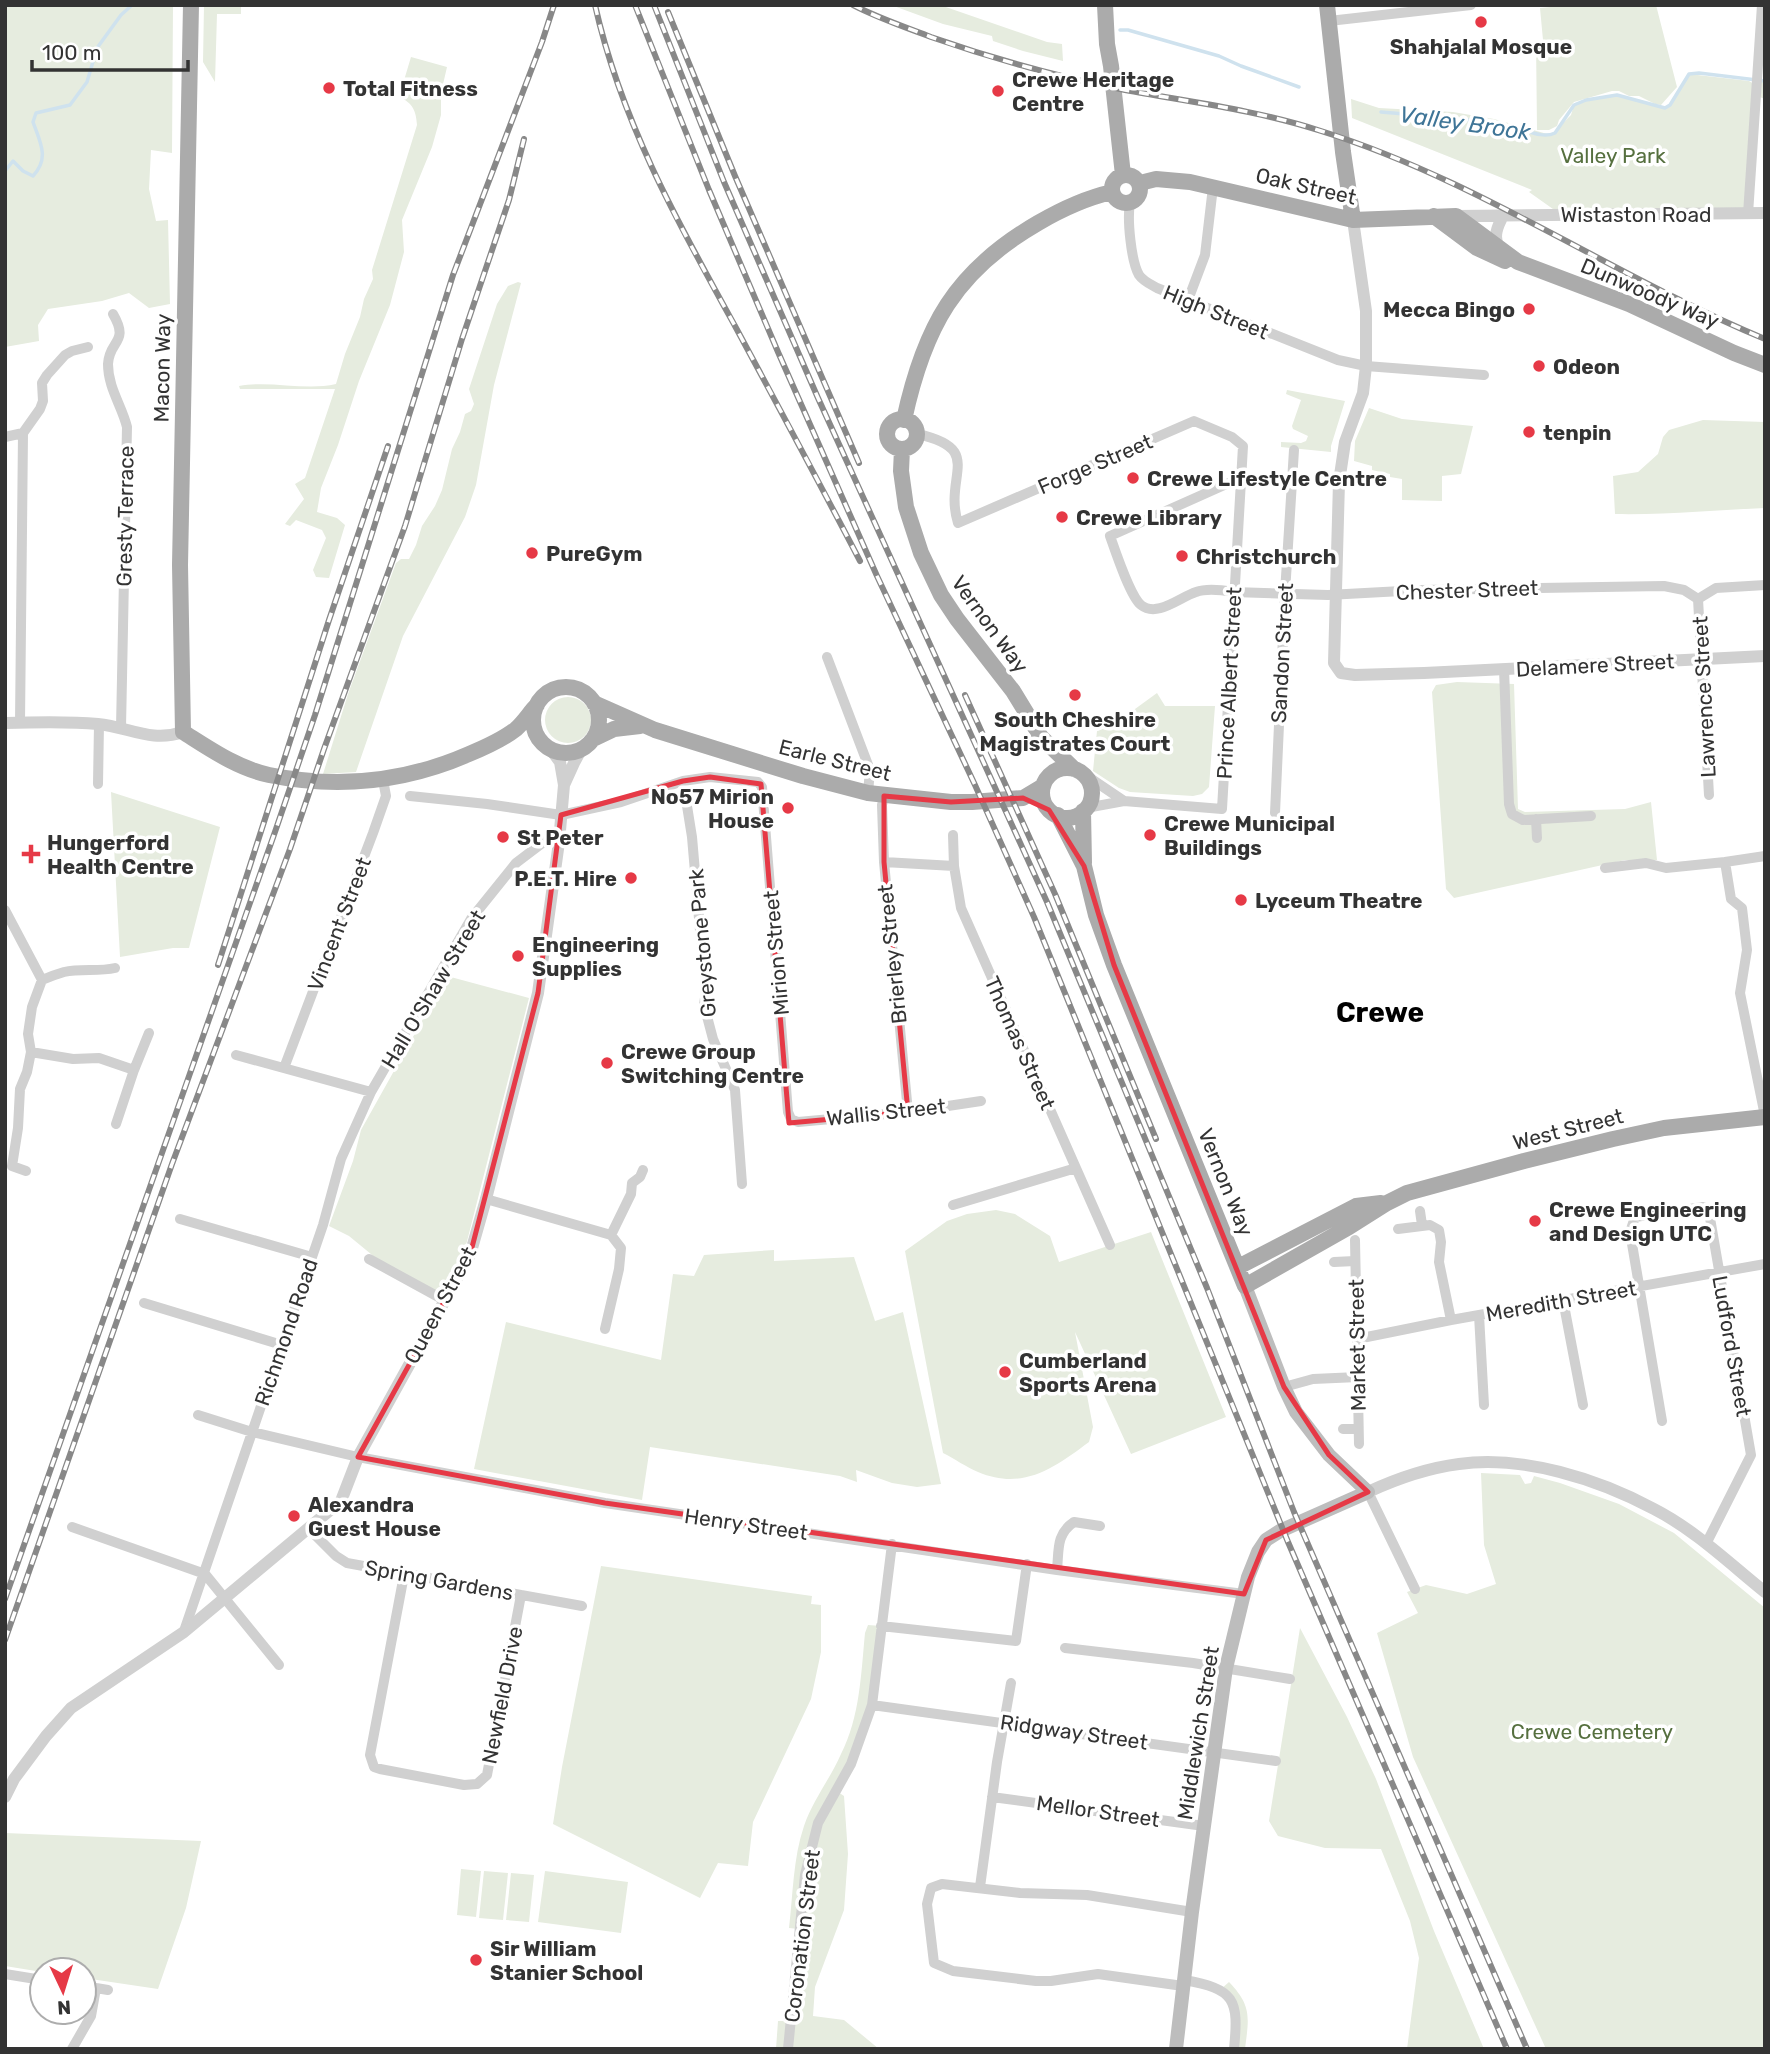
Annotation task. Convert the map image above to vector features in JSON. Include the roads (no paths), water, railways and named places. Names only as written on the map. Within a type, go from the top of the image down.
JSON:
[{"type":"main road","name":"Macon Way","points":[[183,732],[180,565],[191,5]]},
{"type":"main road","points":[[1105,5],[1107,44],[1123,175]]},
{"type":"main road","points":[[1328,13],[1353,220]]},
{"type":"main road","points":[[1123,175],[1132,176],[1140,183],[1140,193],[1130,203],[1119,201],[1112,192],[1114,182],[1123,175]]},
{"type":"main road","name":"Oak Street","points":[[1140,183],[1156,179],[1179,181],[1353,220],[1456,216]]},
{"type":"main road","name":"Vernon Way","points":[[1079,772],[1041,737],[1013,691],[948,606],[930,573],[906,507],[901,471],[902,449],[890,444],[887,436],[891,424],[904,420],[910,389],[932,330],[943,309],[976,267],[1025,231],[1054,214],[1078,202],[1112,192]]},
{"type":"main road","name":"Dunwoody Way","points":[[1434,216],[1477,248],[1508,262],[1518,262]]},
{"type":"main road","name":"Dunwoody Way","points":[[1456,216],[1518,262],[1629,304],[1765,365]]},
{"type":"main road","points":[[902,449],[914,443],[916,434],[914,425],[904,420]]},
{"type":"main road","points":[[183,732],[236,764],[268,775],[330,782],[383,780],[446,764],[496,743],[517,728],[547,693],[564,687],[581,690],[594,703],[599,721],[588,744],[565,752],[522,739],[496,743]]},
{"type":"main road","name":"Earle Street","points":[[594,703],[643,726],[803,776],[876,794],[972,802],[1019,798],[1044,783]]},
{"type":"main road","points":[[537,705],[534,724],[537,734],[546,745]]},
{"type":"main road","name":"Earle Street","points":[[588,744],[614,729],[643,726]]},
{"type":"main road","name":"Vernon Way","points":[[1041,737],[1046,766],[1044,783]]},
{"type":"main road","points":[[1065,768],[1079,772],[1090,782],[1092,793],[1085,810],[1070,817],[1053,813],[1044,800],[1044,783],[1056,770],[1065,768]]},
{"type":"main road","name":"Earle Street","points":[[1019,798],[1053,813]]},
{"type":"main road","name":"Vernon Way","points":[[1085,810],[1084,866],[1096,915],[1284,1387],[1296,1412],[1329,1455],[1368,1492]]},
{"type":"main road","name":"Vernon Way","points":[[1053,813],[1084,866]]},
{"type":"main road","name":"West Street","points":[[1245,1286],[1387,1203],[1420,1189],[1664,1128],[1765,1116]]},
{"type":"main road","name":"West Street","points":[[1238,1267],[1356,1206],[1387,1203]]},
{"type":"main road","name":"Middlewich Street","points":[[1176,2049],[1226,1668],[1248,1577],[1266,1540],[1280,1531],[1368,1492]]},
{"type":"street","points":[[1328,13],[1471,5]]},
{"type":"street","points":[[1748,214],[1762,5]]},
{"type":"street","points":[[1188,300],[1205,255],[1213,187]]},
{"type":"street","name":"High Street","points":[[1130,203],[1128,223],[1135,264],[1140,276],[1157,288],[1338,360],[1366,366],[1484,375]]},
{"type":"street","name":"Wistaston Road","points":[[1505,216],[1765,213]]},
{"type":"street","name":"Oak Street","points":[[1456,216],[1505,216]]},
{"type":"street","points":[[1499,248],[1496,233],[1505,216]]},
{"type":"street","points":[[1336,594],[1339,482],[1349,431],[1360,405],[1366,366],[1366,311],[1353,220]]},
{"type":"street","name":"Gresty Terrace","points":[[113,314],[119,324],[120,334],[109,353],[108,366],[114,396],[124,414],[127,427],[121,728]]},
{"type":"street","points":[[20,723],[23,433],[40,409],[43,401],[42,383],[47,375],[65,355],[88,348]]},
{"type":"street","name":"Forge Street","points":[[916,434],[945,442],[954,451],[959,470],[953,500],[958,523],[1194,421],[1232,437]]},
{"type":"street","points":[[5,437],[23,433]]},
{"type":"street","name":"Prince Albert Street","points":[[1124,801],[1222,809],[1243,446],[1232,437]]},
{"type":"street","name":"Sandon Street","points":[[1275,813],[1294,450]]},
{"type":"street","name":"Chester Street","points":[[1240,478],[1110,536],[1137,600],[1145,607],[1162,608],[1198,591],[1222,590],[1336,594],[1664,586],[1684,590],[1698,599]]},
{"type":"street","points":[[1698,599],[1716,589],[1765,585]]},
{"type":"street","name":"Delamere Street","points":[[1336,594],[1334,663],[1341,673],[1424,673],[1765,656]]},
{"type":"street","name":"Lawrence Street","points":[[1698,599],[1709,795]]},
{"type":"street","name":"Brierley Street","points":[[827,657],[882,805],[884,862],[908,1112]]},
{"type":"street","points":[[1504,669],[1509,804],[1512,814],[1523,820],[1591,816]]},
{"type":"street","points":[[5,723],[99,724],[155,737],[183,732]]},
{"type":"street","points":[[98,784],[99,724]]},
{"type":"street","points":[[564,785],[574,763],[588,744]]},
{"type":"street","points":[[546,745],[560,762],[564,785]]},
{"type":"street","points":[[1079,772],[1124,801]]},
{"type":"street","name":"Earle Street","points":[[410,796],[561,815],[621,802],[684,781],[710,777],[758,782],[762,787]]},
{"type":"street","name":"Vincent Street","points":[[284,1068],[386,796],[383,780]]},
{"type":"street","name":"Greystone Park","points":[[684,781],[707,983],[704,1004],[713,1039],[735,1090],[742,1184]]},
{"type":"street","name":"Queen Street","points":[[5,1797],[14,1779],[71,1708],[184,1632],[341,1501],[358,1457],[470,1255],[538,993],[564,785]]},
{"type":"street","name":"Mirion Street","points":[[762,787],[791,1119]]},
{"type":"street","points":[[1085,810],[1124,801]]},
{"type":"street","points":[[1536,819],[1537,838]]},
{"type":"street","name":"Hall O'Shaw Street","points":[[371,1092],[471,919],[516,863],[559,833]]},
{"type":"street","name":"Thomas Street","points":[[953,835],[954,866],[961,908],[1110,1245]]},
{"type":"street","points":[[1605,867],[1646,863],[1666,868],[1765,856]]},
{"type":"street","points":[[884,862],[954,866]]},
{"type":"street","points":[[1725,862],[1731,899],[1742,908],[1747,950],[1740,993],[1765,1116]]},
{"type":"street","points":[[5,910],[42,980],[32,1007],[27,1034],[31,1052],[20,1089],[12,1180]]},
{"type":"street","points":[[42,980],[64,972],[114,968]]},
{"type":"street","points":[[117,1124],[149,1033]]},
{"type":"street","points":[[31,1052],[73,1059],[99,1058],[134,1070]]},
{"type":"street","points":[[236,1055],[371,1092]]},
{"type":"street","name":"Richmond Road","points":[[184,1632],[312,1258],[341,1159],[371,1092]]},
{"type":"street","name":"Wallis Street","points":[[791,1119],[798,1122],[908,1112],[981,1101]]},
{"type":"street","points":[[12,1166],[26,1171]]},
{"type":"street","points":[[953,1205],[1076,1168]]},
{"type":"street","points":[[611,1235],[631,1194],[632,1183],[640,1177],[643,1170]]},
{"type":"street","points":[[486,1199],[611,1235],[621,1248],[619,1269],[605,1329]]},
{"type":"street","name":"Ludford Street","points":[[1640,1286],[1630,1232],[1635,1217],[1703,1208],[1710,1219],[1751,1455],[1706,1544]]},
{"type":"street","points":[[1420,1211],[1422,1225]]},
{"type":"street","points":[[180,1219],[312,1258]]},
{"type":"street","points":[[1398,1229],[1430,1225],[1438,1230],[1441,1242],[1439,1262],[1451,1320]]},
{"type":"street","name":"Market Street","points":[[1355,1240],[1359,1444]]},
{"type":"street","points":[[369,1259],[444,1300]]},
{"type":"street","name":"Market Street","points":[[1334,1262],[1355,1261]]},
{"type":"street","name":"Meredith Street","points":[[1357,1339],[1765,1264]]},
{"type":"street","points":[[1640,1286],[1662,1421]]},
{"type":"street","points":[[1563,1300],[1583,1405]]},
{"type":"street","points":[[144,1303],[282,1345]]},
{"type":"street","points":[[1479,1315],[1484,1405]]},
{"type":"street","points":[[1284,1387],[1313,1379],[1357,1377]]},
{"type":"street","name":"Henry Street","points":[[198,1415],[252,1432],[358,1457],[605,1503],[1057,1570],[1244,1594]]},
{"type":"street","name":"Market Street","points":[[1343,1429],[1358,1429]]},
{"type":"street","points":[[1415,1589],[1368,1492],[1413,1474],[1459,1464],[1526,1464],[1600,1484],[1654,1509],[1706,1544],[1765,1592]]},
{"type":"street","points":[[1057,1570],[1061,1533],[1074,1522],[1100,1526]]},
{"type":"street","points":[[72,1527],[205,1574],[279,1665]]},
{"type":"street","name":"Spring Gardens","points":[[309,1529],[336,1556],[347,1563],[582,1606]]},
{"type":"street","name":"Coronation Street","points":[[788,2049],[805,1875],[818,1823],[851,1764],[872,1705],[892,1544]]},
{"type":"street","points":[[881,1626],[1016,1641],[1027,1564]]},
{"type":"street","name":"Newfield Drive","points":[[404,1575],[370,1755],[374,1767],[380,1769],[464,1785],[477,1784],[487,1775],[521,1595]]},
{"type":"street","points":[[1065,1648],[1226,1668],[1290,1679]]},
{"type":"street","points":[[980,1887],[1012,1683]]},
{"type":"street","name":"Ridgway Street","points":[[872,1705],[1276,1761]]},
{"type":"street","name":"Mellor Street","points":[[992,1797],[1204,1826]]},
{"type":"street","points":[[1192,1912],[1087,1895],[1020,1893],[942,1884],[931,1888],[927,1904],[933,1963],[953,1970],[1035,1981],[1098,1974],[1210,1984],[1221,1989],[1233,2004],[1237,2017],[1234,2049]]},
{"type":"street","points":[[5,1974],[28,1978]]},
{"type":"street","points":[[98,1988],[108,1990]]},
{"type":"street","points":[[72,2049],[85,2026]]},
{"type":"waterway","name":"Valley Brook","points":[[5,171],[13,161],[33,176],[42,156],[41,143],[33,122],[36,113],[70,105],[87,82],[97,48],[121,15],[132,5]]},
{"type":"waterway","name":"Valley Brook","points":[[1120,30],[1219,56],[1299,87]]},
{"type":"waterway","name":"Valley Brook","points":[[1381,112],[1480,121],[1550,135],[1555,133],[1574,105],[1586,100],[1617,95],[1665,108],[1670,105],[1689,74],[1765,81]]},
{"type":"railway","points":[[5,1599],[315,715],[453,275],[554,5]]},
{"type":"railway","points":[[595,5],[620,90],[653,170],[860,561]]},
{"type":"railway","points":[[635,5],[778,352],[877,576],[1034,917],[1288,1542],[1507,2049]]},
{"type":"railway","points":[[654,5],[724,182],[818,398],[1047,902],[1207,1288],[1294,1512],[1527,2049]]},
{"type":"railway","points":[[853,5],[931,37],[1027,67],[1125,90],[1273,117],[1379,151],[1435,175],[1654,287],[1765,339]]},
{"type":"railway","points":[[668,12],[735,176],[859,463]]},
{"type":"railway","points":[[5,1640],[172,1164],[290,849],[405,526],[462,339],[509,200],[524,139]]},
{"type":"railway","points":[[218,965],[388,446]]},
{"type":"railway","points":[[965,695],[1055,894],[1156,1139]]},
{"type":"place","name":"Shahjalal Mosque","points":[[1481,22]]},
{"type":"place","name":"Total Fitness","points":[[329,88]]},
{"type":"place","name":"Crewe Heritage Centre","points":[[998,91]]},
{"type":"place","name":"Mecca Bingo","points":[[1529,309]]},
{"type":"place","name":"Odeon","points":[[1539,366]]},
{"type":"place","name":"tenpin","points":[[1529,432]]},
{"type":"place","name":"Crewe Lifestyle Centre","points":[[1133,478]]},
{"type":"place","name":"Crewe Library","points":[[1062,517]]},
{"type":"place","name":"PureGym","points":[[532,553]]},
{"type":"place","name":"Christchurch","points":[[1182,556]]},
{"type":"place","name":"South Cheshire Magistrates Court","points":[[1075,695]]},
{"type":"place","name":"No57 Mirion House","points":[[788,808]]},
{"type":"place","name":"Crewe Municipal Buildings","points":[[1150,835]]},
{"type":"place","name":"St Peter","points":[[503,837]]},
{"type":"place","name":"Hungerford Health Centre","points":[[31,854]]},
{"type":"place","name":"P.E.T. Hire","points":[[631,878]]},
{"type":"place","name":"Lyceum Theatre","points":[[1241,900]]},
{"type":"place","name":"Engineering Supplies","points":[[518,956]]},
{"type":"place","name":"Crewe Group Switching Centre","points":[[607,1063]]},
{"type":"place","name":"Crewe Engineering and Design UTC","points":[[1535,1221]]},
{"type":"place","name":"Cumberland Sports Arena","points":[[1005,1372]]},
{"type":"place","name":"Alexandra Guest House","points":[[294,1516]]},
{"type":"place","name":"Sir William Stanier School","points":[[476,1960]]},
{"type":"district","name":"Crewe","points":[[1380,1012]]},
{"type":"park label","name":"Valley Park","points":[[1613,155]]},
{"type":"park label","name":"Crewe Cemetery","points":[[1592,1731]]}]
